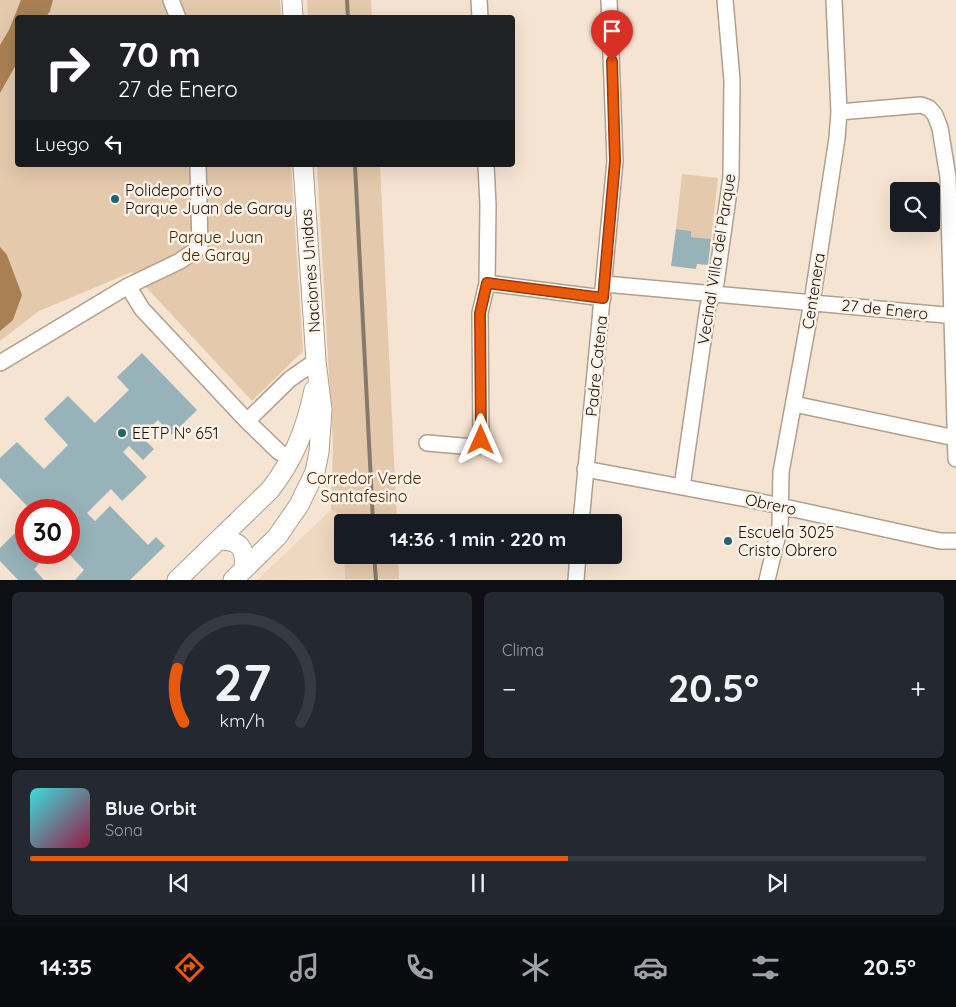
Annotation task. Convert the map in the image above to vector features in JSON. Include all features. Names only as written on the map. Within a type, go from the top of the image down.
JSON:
[{"type":"street","points":[[172,0],[177,15]]},
{"type":"street","points":[[292,0],[293,15]]},
{"type":"street","points":[[479,0],[480,15]]},
{"type":"street","name":"Padre Catena","points":[[582,514],[615,161],[609,0]]},
{"type":"street","name":"Vecinal Villa del Parque","points":[[682,487],[708,306],[716,283],[731,177],[732,80],[726,0]]},
{"type":"street","name":"Centenera","points":[[767,580],[780,526],[781,472],[812,302],[833,170],[839,112],[834,0]]},
{"type":"street","points":[[839,112],[921,105],[929,108],[935,115],[940,128],[951,165],[948,178],[954,316],[956,459]]},
{"type":"street","points":[[0,363],[128,286],[180,261],[200,247],[198,167]]},
{"type":"street","name":"Naciones Unidas","points":[[303,167],[316,369]]},
{"type":"street","points":[[427,443],[474,447],[478,446],[481,440],[480,313],[487,283],[488,205],[486,167]]},
{"type":"street","name":"27 de Enero","points":[[487,283],[604,291],[712,294],[954,316]]},
{"type":"street","points":[[128,286],[142,309],[247,421],[279,452],[291,459]]},
{"type":"street","points":[[247,421],[290,379],[316,369]]},
{"type":"street","points":[[177,580],[270,490],[291,459],[307,424],[316,369]]},
{"type":"street","points":[[238,574],[277,537],[299,505],[315,472],[321,434],[322,410],[316,369]]},
{"type":"street","points":[[794,404],[955,438]]},
{"type":"street","name":"Obrero","points":[[586,469],[781,506],[940,541],[956,541]]},
{"type":"street","points":[[219,540],[228,540],[240,546],[244,551],[245,558],[238,574]]},
{"type":"street","points":[[576,580],[577,564]]},
{"type":"shaded area","points":[[21,0],[53,0],[47,15],[15,15]]},
{"type":"shaded area","points":[[15,15],[15,67],[0,93],[0,45]]},
{"type":"shaded area","points":[[0,247],[7,255],[22,295],[13,320],[0,331]]},
{"type":"shaded area","points":[[331,510],[343,514],[334,514],[334,564],[344,564],[345,579],[257,580]]},
{"type":"green space","name":"Parque Juan de Garay","points":[[0,0],[280,0],[281,15],[15,15],[15,167],[291,167],[303,351],[252,401],[132,272],[39,311],[0,341]]},
{"type":"green space","points":[[307,0],[371,0],[372,15],[308,15]]},
{"type":"green space","name":"Corredor Verde Santafesino","points":[[317,167],[380,167],[397,514],[343,514],[331,510],[333,445]]},
{"type":"green space","points":[[682,174],[718,178],[711,239],[691,237],[691,231],[676,229]]},
{"type":"green space","points":[[344,564],[398,564],[399,579],[345,579]]},
{"type":"building","points":[[676,229],[691,231],[691,237],[711,239],[708,265],[697,264],[696,269],[671,266]]},
{"type":"building","points":[[142,353],[197,410],[172,435],[158,420],[141,436],[154,449],[143,460],[129,446],[123,452],[147,477],[122,501],[111,489],[87,513],[95,521],[110,506],[148,545],[156,537],[165,546],[130,580],[75,580],[84,570],[78,564],[80,564],[80,499],[20,499],[0,478],[0,458],[17,442],[44,469],[68,445],[44,419],[68,396],[95,423],[129,390],[117,377]]},
{"type":"building","points":[[15,533],[15,564],[39,564],[34,569],[44,580],[18,580],[0,561],[0,548]]},
{"type":"railway","points":[[347,0],[348,15]]},
{"type":"railway","points":[[355,167],[373,514]]},
{"type":"railway","points":[[375,564],[376,580]]},
{"type":"place","name":"Polideportivo Parque Juan de Garay","points":[[115,199]]},
{"type":"place","name":"EETP Nº 651","points":[[122,433]]},
{"type":"place","name":"Escuela 3025 Cristo Obrero","points":[[728,541]]},
{"type":"route","points":[[481,440],[480,313],[487,283],[603,298],[614,192],[615,134],[612,61]]}]
